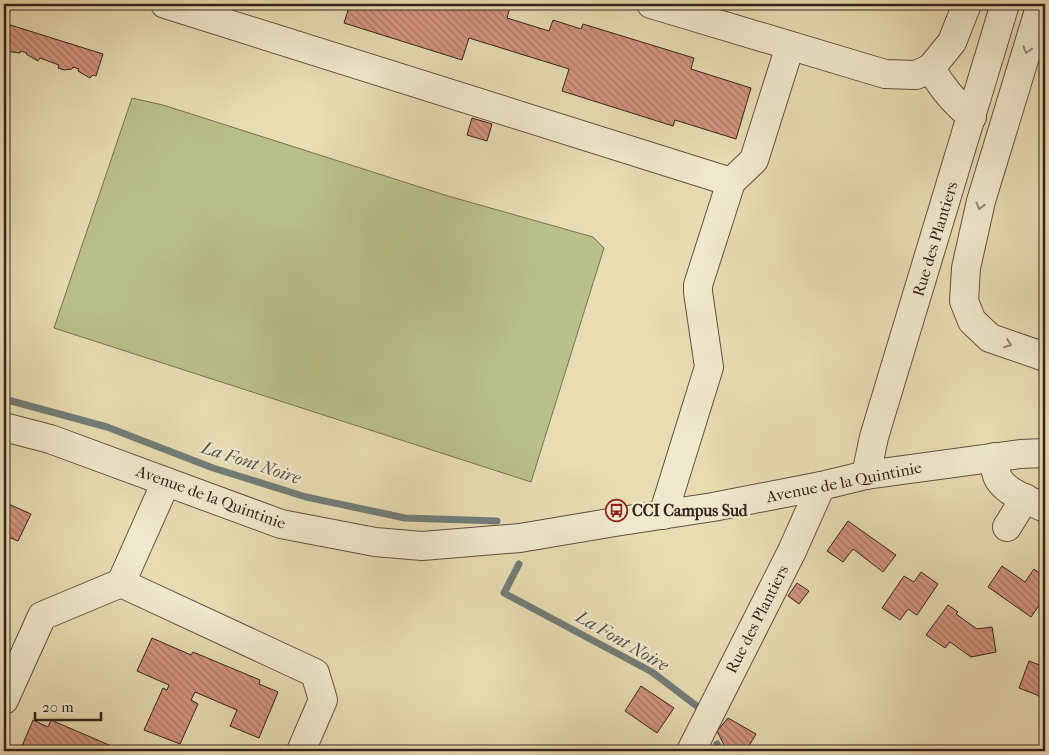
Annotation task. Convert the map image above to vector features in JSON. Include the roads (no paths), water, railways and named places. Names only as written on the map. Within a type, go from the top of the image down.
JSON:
[{"type":"street","points":[[165,4],[731,182]]},
{"type":"street","points":[[651,4],[885,74],[916,75],[931,68],[952,42],[967,4]]},
{"type":"street","name":"Rue des Plantiers","points":[[866,475],[874,437],[1005,4]]},
{"type":"street","points":[[1041,4],[982,200],[966,268],[964,301],[972,321],[990,338],[1045,357]]},
{"type":"street","points":[[663,515],[710,367],[698,285],[731,182],[764,163],[790,46]]},
{"type":"street","points":[[931,68],[938,82],[972,116]]},
{"type":"street","name":"Avenue de la Quintinie","points":[[4,427],[50,439],[281,524],[375,542],[422,546],[520,538],[712,508],[866,475],[994,457],[1045,453]]},
{"type":"street","points":[[994,457],[1000,482],[1014,493],[1035,503],[1007,527]]},
{"type":"street","points":[[4,700],[42,616],[121,583],[166,482]]},
{"type":"street","name":"Rue des Plantiers","points":[[691,751],[792,551],[821,486]]},
{"type":"street","points":[[121,583],[315,673],[323,700],[301,751]]},
{"type":"waterway","name":"La Font Noire","points":[[4,399],[107,427],[213,468],[306,497],[405,518],[497,521]]},
{"type":"waterway","name":"La Font Noire","points":[[519,564],[504,593],[652,672],[698,707]]},
{"type":"waterway","name":"La Font Noire","points":[[717,744],[720,751]]},
{"type":"place","name":"CCI Campus Sud","points":[[616,510]]}]
